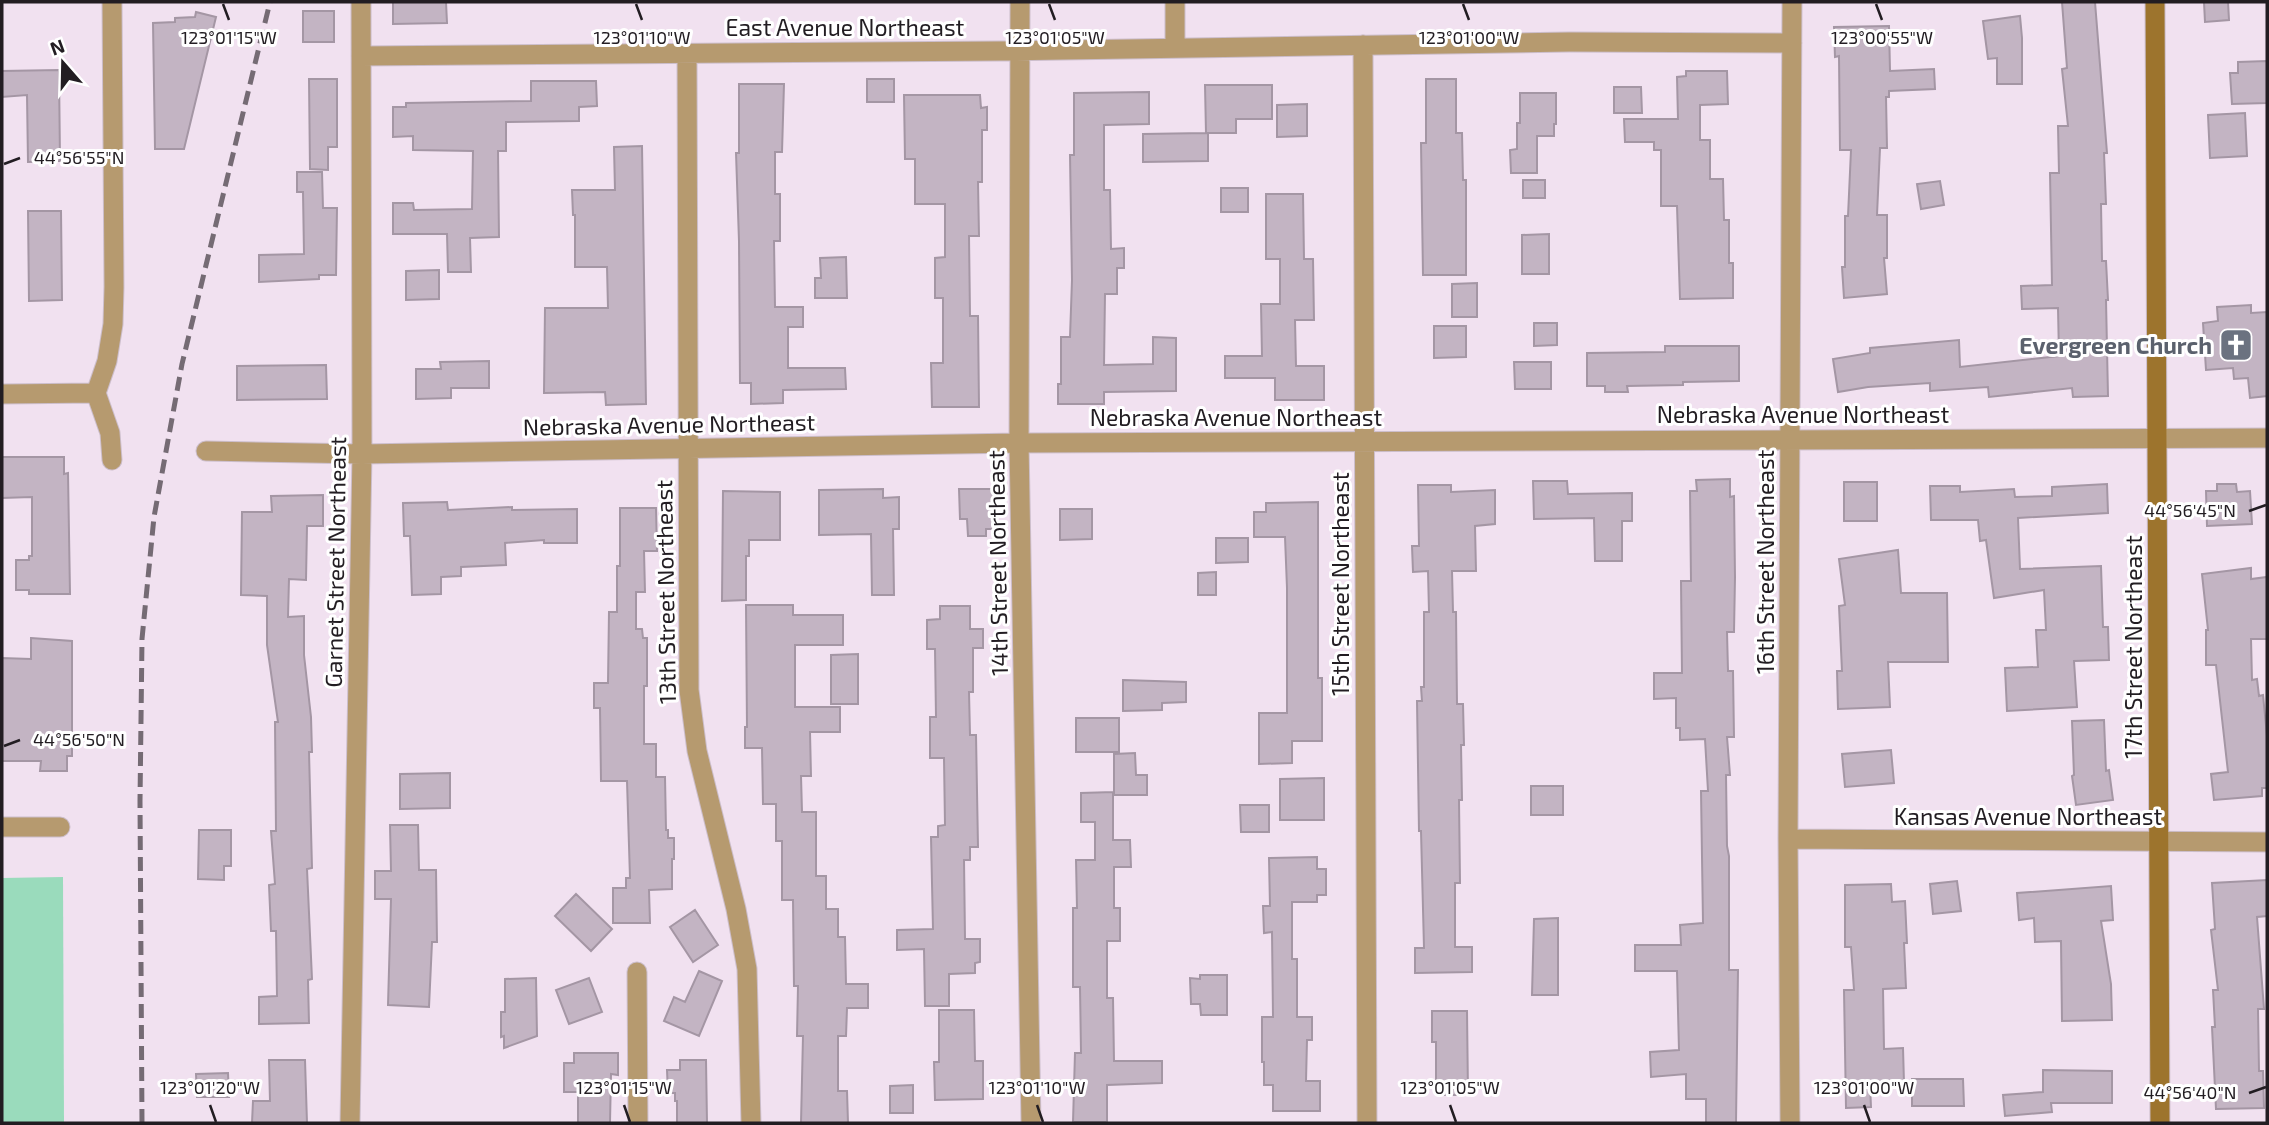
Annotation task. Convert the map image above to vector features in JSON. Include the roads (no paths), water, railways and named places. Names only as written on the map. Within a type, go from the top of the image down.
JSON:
[{"type":"main road","name":"17th Street Northeast","points":[[2155,2],[2160,1123]]},
{"type":"street","points":[[112,2],[113,324],[107,361],[96,393],[110,433],[112,460]]},
{"type":"street","name":"Garnet Street Northeast","points":[[350,1123],[362,454],[361,2]]},
{"type":"street","name":"14th Street Northeast","points":[[1020,2],[1019,443],[1031,1123]]},
{"type":"street","points":[[1175,2],[1175,48]]},
{"type":"street","name":"16th Street Northeast","points":[[1790,1123],[1788,839],[1792,2]]},
{"type":"street","name":"East Avenue Northeast","points":[[361,56],[1569,42],[1792,43]]},
{"type":"street","name":"15th Street Northeast","points":[[1363,45],[1367,1123]]},
{"type":"street","name":"13th Street Northeast","points":[[687,53],[689,690],[697,751],[736,909],[747,969],[751,1123]]},
{"type":"street","points":[[2,394],[96,393]]},
{"type":"street","name":"Nebraska Avenue Northeast","points":[[206,451],[362,454],[1019,443],[2267,438]]},
{"type":"street","points":[[2,827],[60,827]]},
{"type":"street","name":"Kansas Avenue Northeast","points":[[1788,839],[2267,842]]},
{"type":"street","points":[[637,972],[639,1123]]},
{"type":"railway","points":[[142,1123],[142,639],[154,517],[182,364],[270,2]]},
{"type":"place","name":"Evergreen Church","points":[[2236,345]]}]
